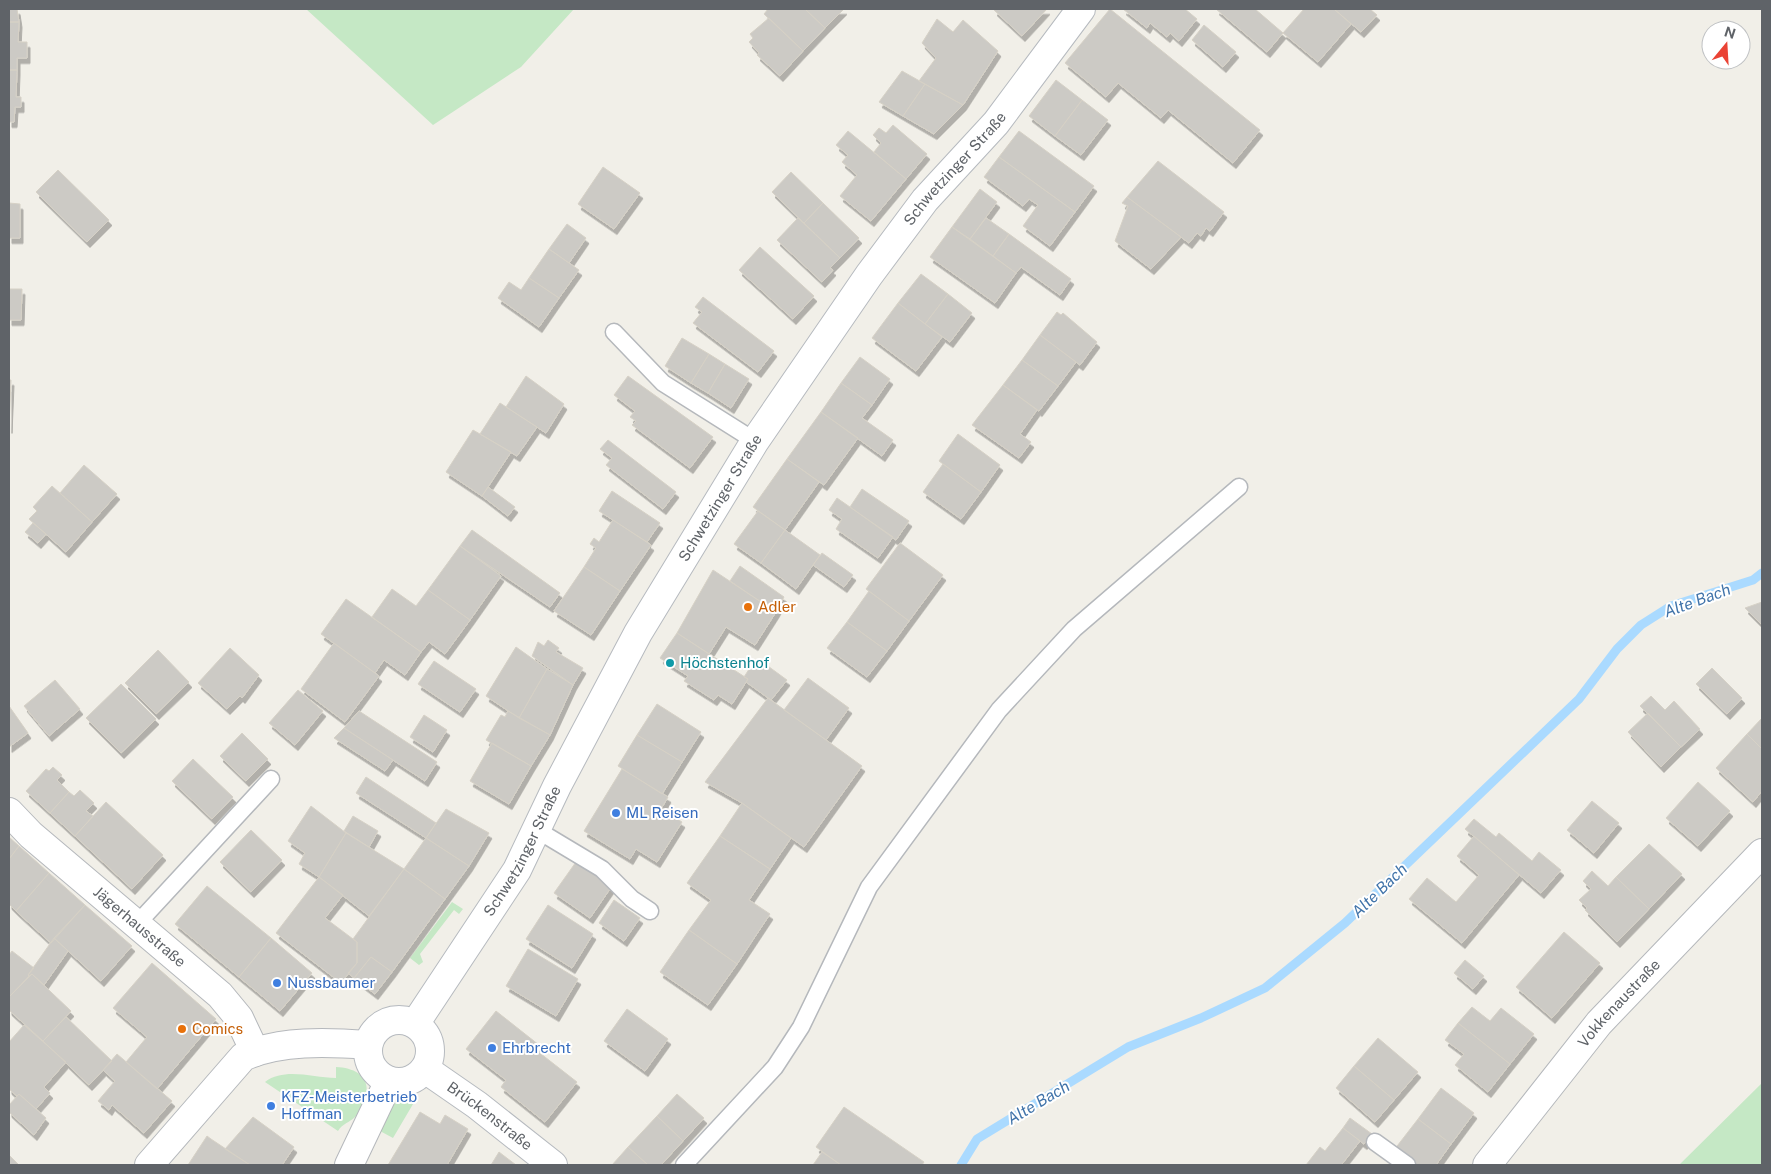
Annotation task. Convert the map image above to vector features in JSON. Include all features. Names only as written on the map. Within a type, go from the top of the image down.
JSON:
[{"type":"main road","name":"Schwetzinger Straße","points":[[415,1024],[517,870],[557,786],[638,633],[756,441],[869,275],[925,200],[996,123],[1081,9]]},
{"type":"main road","name":"Jägerhausstraße","points":[[9,812],[31,835],[220,995],[239,1018],[255,1052]]},
{"type":"main road","name":"Vokkenaustraße","points":[[1487,1165],[1599,1023],[1762,853]]},
{"type":"main road","points":[[406,1020],[415,1024],[425,1032],[430,1044],[430,1057],[425,1069],[409,1081],[389,1081],[379,1076],[372,1067],[368,1056],[368,1045],[378,1027],[386,1022],[406,1020]]},
{"type":"main road","points":[[150,1165],[235,1064],[255,1052],[282,1047],[319,1044],[368,1045]]},
{"type":"main road","name":"Brückenstraße","points":[[425,1069],[477,1105],[553,1165]]},
{"type":"main road","points":[[349,1165],[389,1081]]},
{"type":"lane","points":[[614,332],[663,384],[756,441]]},
{"type":"lane","points":[[684,1165],[776,1067],[801,1027],[868,887],[999,710],[1074,629],[1239,487]]},
{"type":"lane","points":[[136,925],[271,779]]},
{"type":"lane","points":[[537,830],[602,870],[632,899],[650,911]]},
{"type":"lane","points":[[1375,1142],[1407,1165]]},
{"type":"green space","points":[[306,9],[574,9],[521,67],[433,125]]},
{"type":"green space","points":[[452,902],[463,909],[459,914],[454,910],[420,954],[423,962],[419,965],[410,958]]},
{"type":"green space","points":[[336,1067],[358,1073],[367,1088],[358,1114],[338,1131],[265,1082],[281,1075],[290,1074],[336,1078]]},
{"type":"green space","points":[[1762,1083],[1762,1165],[1679,1165]]},
{"type":"green space","points":[[409,1093],[416,1099],[393,1138],[380,1131],[395,1104]]},
{"type":"building","points":[[9,9],[17,9],[19,22],[9,22]]},
{"type":"building","points":[[768,9],[805,9],[825,28],[803,51],[764,14]]},
{"type":"building","points":[[805,9],[844,9],[825,28]]},
{"type":"building","points":[[1047,9],[1022,36],[994,10]]},
{"type":"building","points":[[1110,9],[1260,130],[1233,163],[1168,110],[1161,118],[1118,83],[1106,97],[1065,63]]},
{"type":"building","points":[[1123,9],[1185,9],[1197,19],[1179,41],[1170,33],[1167,37],[1150,23],[1147,28]]},
{"type":"building","points":[[1216,9],[1255,9],[1283,33],[1267,52]]},
{"type":"building","points":[[1304,9],[1334,9],[1351,24],[1318,62],[1283,33]]},
{"type":"building","points":[[1334,9],[1370,9],[1377,15],[1361,32]]},
{"type":"building","points":[[769,18],[803,51],[780,76],[757,55],[759,53],[749,42],[753,38],[750,34]]},
{"type":"building","points":[[937,19],[953,32],[963,20],[998,51],[963,105],[919,81],[936,58],[922,43]]},
{"type":"building","points":[[9,22],[19,22],[18,42],[27,42],[27,58],[17,58],[17,70],[9,70]]},
{"type":"building","points":[[1204,25],[1236,52],[1223,67],[1192,40]]},
{"type":"building","points":[[9,70],[17,70],[16,97],[21,97],[21,107],[15,107],[14,122],[9,122]]},
{"type":"building","points":[[902,71],[925,84],[903,116],[879,102]]},
{"type":"building","points":[[1056,80],[1082,100],[1055,136],[1029,116]]},
{"type":"building","points":[[925,84],[963,105],[934,134],[903,116]]},
{"type":"building","points":[[1082,100],[1108,120],[1081,155],[1055,136]]},
{"type":"building","points":[[893,125],[927,154],[906,179],[874,152],[881,143],[873,135],[879,128],[886,133]]},
{"type":"building","points":[[848,131],[906,179],[871,221],[840,196],[857,175],[842,162],[848,155],[836,145]]},
{"type":"building","points":[[1019,131],[1094,186],[1075,212],[999,157]]},
{"type":"building","points":[[999,157],[1075,212],[1050,246],[1023,226],[1038,205],[1029,199],[1023,206],[984,177]]},
{"type":"building","points":[[1158,161],[1224,212],[1210,231],[1206,228],[1201,236],[1197,233],[1189,243],[1127,197]]},
{"type":"building","points":[[603,167],[640,193],[614,229],[578,204]]},
{"type":"building","points":[[58,170],[109,220],[87,242],[36,192]]},
{"type":"building","points":[[791,172],[823,203],[804,223],[772,192]]},
{"type":"building","points":[[980,189],[997,202],[970,239],[952,227]]},
{"type":"building","points":[[1127,197],[1181,237],[1151,269],[1115,241],[1128,206],[1122,203]]},
{"type":"building","points":[[9,203],[20,204],[20,238],[9,238]]},
{"type":"building","points":[[823,203],[859,238],[840,258],[804,223]]},
{"type":"building","points":[[798,218],[840,258],[830,268],[833,270],[822,282],[777,240]]},
{"type":"building","points":[[986,218],[1009,234],[993,256],[970,239]]},
{"type":"building","points":[[567,224],[586,238],[569,263],[549,249]]},
{"type":"building","points":[[952,227],[1016,273],[995,303],[930,257]]},
{"type":"building","points":[[1009,234],[1071,279],[1060,295],[1021,267],[1016,273],[993,256]]},
{"type":"building","points":[[760,247],[814,296],[793,319],[739,270]]},
{"type":"building","points":[[549,249],[579,270],[559,298],[529,278]]},
{"type":"building","points":[[921,274],[948,294],[925,324],[898,303]]},
{"type":"building","points":[[529,278],[559,298],[539,327],[498,298],[509,282],[521,290]]},
{"type":"building","points":[[9,289],[22,289],[21,320],[9,320]]},
{"type":"building","points":[[948,294],[972,313],[950,342],[925,324]]},
{"type":"building","points":[[703,297],[774,351],[758,372],[693,323],[702,312],[695,307]]},
{"type":"building","points":[[898,303],[942,337],[916,371],[872,338]]},
{"type":"building","points":[[1057,312],[1061,315],[1063,313],[1097,342],[1080,365],[1040,335]]},
{"type":"building","points":[[1040,335],[1076,362],[1058,386],[1022,360]]},
{"type":"building","points":[[682,338],[709,354],[691,383],[665,366]]},
{"type":"building","points":[[709,354],[725,364],[708,393],[691,383]]},
{"type":"building","points":[[860,357],[890,379],[872,405],[841,383]]},
{"type":"building","points":[[1022,360],[1058,386],[1039,411],[1003,385]]},
{"type":"building","points":[[725,364],[749,379],[731,408],[708,393]]},
{"type":"building","points":[[526,376],[564,404],[546,433],[506,407]]},
{"type":"building","points":[[628,376],[713,437],[690,468],[632,425],[636,421],[630,417],[635,411],[614,395]]},
{"type":"building","points":[[9,380],[11,380],[9,428]]},
{"type":"building","points":[[841,383],[872,405],[862,418],[893,440],[882,456],[821,412]]},
{"type":"building","points":[[1003,385],[1037,410],[1020,434],[1031,442],[1019,458],[972,425]]},
{"type":"building","points":[[500,403],[537,427],[517,456],[480,434]]},
{"type":"building","points":[[821,412],[858,438],[824,485],[787,459]]},
{"type":"building","points":[[473,430],[511,452],[482,496],[446,472]]},
{"type":"building","points":[[958,434],[1000,465],[981,492],[939,461]]},
{"type":"building","points":[[608,440],[676,492],[663,509],[606,465],[612,458],[600,449]]},
{"type":"building","points":[[787,459],[819,482],[785,530],[753,507]]},
{"type":"building","points":[[943,464],[981,492],[961,519],[923,492]]},
{"type":"building","points":[[84,465],[117,494],[92,522],[60,493]]},
{"type":"building","points":[[52,486],[92,522],[66,552],[29,519],[37,511],[33,507]]},
{"type":"building","points":[[488,487],[515,507],[508,516],[482,496]]},
{"type":"building","points":[[862,489],[909,521],[896,540],[850,507]]},
{"type":"building","points":[[612,491],[660,523],[647,542],[599,511]]},
{"type":"building","points":[[837,498],[893,537],[878,558],[836,529],[842,519],[829,510]]},
{"type":"building","points":[[758,511],[785,530],[761,563],[734,544]]},
{"type":"building","points":[[613,520],[651,545],[620,591],[584,567],[596,548],[590,544],[594,538],[599,542]]},
{"type":"building","points":[[33,523],[46,534],[38,543],[25,532]]},
{"type":"building","points":[[472,530],[560,593],[550,607],[460,546]]},
{"type":"building","points":[[785,530],[820,555],[796,589],[761,563]]},
{"type":"building","points":[[900,543],[943,575],[909,621],[866,589]]},
{"type":"building","points":[[460,546],[501,576],[470,620],[428,590]]},
{"type":"building","points":[[822,553],[853,575],[844,587],[813,565]]},
{"type":"building","points":[[740,566],[784,597],[776,612],[730,581]]},
{"type":"building","points":[[584,567],[620,591],[591,635],[554,611]]},
{"type":"building","points":[[713,570],[776,612],[755,645],[726,627],[709,654],[677,633]]},
{"type":"building","points":[[392,589],[416,606],[428,590],[470,620],[445,654],[429,642],[421,652],[372,617]]},
{"type":"building","points":[[869,591],[909,621],[887,651],[847,622]]},
{"type":"building","points":[[346,599],[421,652],[405,675],[384,660],[375,673],[321,634]]},
{"type":"building","points":[[1762,602],[1762,625],[1745,608]]},
{"type":"building","points":[[847,622],[887,651],[867,677],[827,648]]},
{"type":"building","points":[[677,633],[748,679],[732,704],[718,695],[714,700],[684,681],[688,676],[660,658]]},
{"type":"building","points":[[548,640],[559,648],[556,652],[583,668],[573,685],[532,656],[538,642],[544,646]]},
{"type":"building","points":[[334,643],[379,676],[345,722],[301,689]]},
{"type":"building","points":[[516,647],[547,669],[519,718],[486,696]]},
{"type":"building","points":[[230,648],[259,675],[242,698],[240,696],[227,709],[198,683]]},
{"type":"building","points":[[158,650],[189,682],[156,714],[125,683]]},
{"type":"building","points":[[434,661],[476,689],[460,712],[418,684]]},
{"type":"building","points":[[761,661],[787,680],[771,700],[746,682],[748,679],[744,677],[753,663]]},
{"type":"building","points":[[1712,668],[1742,698],[1727,714],[1696,684]]},
{"type":"building","points":[[547,669],[573,685],[550,735],[519,718]]},
{"type":"building","points":[[808,678],[849,708],[826,740],[784,710]]},
{"type":"building","points":[[55,680],[80,709],[49,736],[24,706]]},
{"type":"building","points":[[121,684],[156,719],[121,753],[86,718]]},
{"type":"building","points":[[298,690],[323,711],[295,745],[269,723]]},
{"type":"building","points":[[1651,696],[1665,710],[1674,701],[1700,729],[1681,747],[1640,706]]},
{"type":"building","points":[[768,698],[862,766],[804,847],[742,803],[705,782]]},
{"type":"building","points":[[657,704],[701,732],[682,762],[637,735]]},
{"type":"building","points":[[9,706],[28,733],[9,747]]},
{"type":"building","points":[[359,711],[437,762],[425,781],[344,728]]},
{"type":"building","points":[[508,711],[550,735],[531,766],[486,740],[501,715],[505,717]]},
{"type":"building","points":[[1648,713],[1681,747],[1661,767],[1628,732]]},
{"type":"building","points":[[424,715],[447,730],[433,752],[410,737]]},
{"type":"building","points":[[1762,718],[1762,749],[1747,734]]},
{"type":"building","points":[[344,728],[393,760],[385,771],[334,738]]},
{"type":"building","points":[[242,733],[268,759],[246,781],[220,756]]},
{"type":"building","points":[[1747,734],[1762,749],[1762,791],[1753,802],[1716,768]]},
{"type":"building","points":[[637,735],[682,762],[662,794],[618,766]]},
{"type":"building","points":[[492,743],[531,766],[509,804],[470,781]]},
{"type":"building","points":[[193,759],[233,797],[212,819],[172,781]]},
{"type":"building","points":[[53,767],[62,775],[57,780],[69,792],[50,813],[26,791],[46,769],[49,771]]},
{"type":"building","points":[[622,769],[668,797],[661,809],[682,822],[657,862],[636,849],[630,859],[584,831]]},
{"type":"building","points":[[366,777],[436,823],[426,838],[356,793]]},
{"type":"building","points":[[1698,782],[1730,811],[1698,846],[1666,818]]},
{"type":"building","points":[[80,790],[94,803],[86,811],[93,816],[75,836],[50,813],[69,792],[74,796]]},
{"type":"building","points":[[1592,801],[1619,823],[1594,853],[1567,830]]},
{"type":"building","points":[[106,802],[163,855],[132,889],[75,836]]},
{"type":"building","points":[[742,803],[791,838],[770,869],[720,836]]},
{"type":"building","points":[[311,806],[346,833],[319,877],[299,864],[305,853],[288,841]]},
{"type":"building","points":[[446,809],[489,833],[469,866],[426,838]]},
{"type":"building","points":[[353,816],[378,831],[369,847],[344,831]]},
{"type":"building","points":[[1474,819],[1496,837],[1499,833],[1532,861],[1539,852],[1561,870],[1541,893],[1465,829]]},
{"type":"building","points":[[251,830],[282,860],[251,892],[220,862]]},
{"type":"building","points":[[346,833],[404,869],[369,916],[319,877]]},
{"type":"building","points":[[720,836],[770,869],[749,900],[770,914],[737,964],[689,930],[711,900],[687,883]]},
{"type":"building","points":[[1474,836],[1519,875],[1462,943],[1409,899],[1427,878],[1456,902],[1479,875],[1457,856]]},
{"type":"building","points":[[9,837],[19,846],[9,859]]},
{"type":"building","points":[[426,838],[469,866],[445,899],[404,869]]},
{"type":"building","points":[[1649,844],[1682,874],[1649,909],[1616,877]]},
{"type":"building","points":[[19,846],[49,873],[16,911],[9,904],[9,859]]},
{"type":"building","points":[[576,862],[612,886],[590,918],[554,893]]},
{"type":"building","points":[[404,869],[445,899],[392,972],[371,957],[354,978],[348,973],[357,963],[357,942],[353,939]]},
{"type":"building","points":[[1592,871],[1608,886],[1616,877],[1649,909],[1617,942],[1585,910],[1587,908],[1579,900],[1591,889],[1583,881]]},
{"type":"building","points":[[49,873],[85,905],[51,943],[16,911]]},
{"type":"building","points":[[319,877],[343,895],[325,918],[357,942],[357,963],[341,983],[276,933]]},
{"type":"building","points":[[207,886],[271,938],[239,977],[175,924]]},
{"type":"building","points":[[614,900],[640,918],[624,941],[599,923]]},
{"type":"building","points":[[85,905],[132,946],[101,981],[54,938]]},
{"type":"building","points":[[548,905],[593,934],[572,968],[526,939]]},
{"type":"building","points":[[689,930],[737,964],[708,1005],[660,972]]},
{"type":"building","points":[[1564,932],[1600,963],[1552,1018],[1516,987]]},
{"type":"building","points":[[54,938],[68,951],[44,985],[32,974],[28,975]]},
{"type":"building","points":[[271,938],[312,973],[280,1011],[239,977]]},
{"type":"building","points":[[528,949],[578,979],[556,1016],[506,986]]},
{"type":"building","points":[[12,951],[34,968],[9,997],[9,955]]},
{"type":"building","points":[[371,957],[392,972],[375,994],[354,978]]},
{"type":"building","points":[[1465,960],[1484,976],[1473,989],[1454,973]]},
{"type":"building","points":[[152,963],[216,1019],[157,1089],[126,1062],[147,1037],[113,1008]]},
{"type":"building","points":[[32,974],[71,1011],[43,1041],[9,1010],[9,997]]},
{"type":"building","points":[[1472,1007],[1490,1021],[1501,1008],[1534,1034],[1510,1064],[1458,1023]]},
{"type":"building","points":[[627,1009],[668,1039],[645,1071],[604,1041]]},
{"type":"building","points":[[496,1011],[539,1045],[536,1050],[577,1082],[545,1122],[501,1087],[506,1080],[466,1049]]},
{"type":"building","points":[[66,1017],[112,1061],[89,1085],[43,1041]]},
{"type":"building","points":[[1458,1023],[1510,1064],[1488,1092],[1455,1065],[1464,1054],[1445,1040]]},
{"type":"building","points":[[24,1025],[66,1062],[44,1087],[50,1093],[36,1109],[19,1094],[17,1096],[9,1089],[9,1042]]},
{"type":"building","points":[[1378,1038],[1418,1072],[1394,1100],[1354,1066]]},
{"type":"building","points":[[117,1054],[172,1101],[144,1133],[112,1105],[109,1110],[98,1101],[115,1081],[103,1070]]},
{"type":"building","points":[[1354,1066],[1394,1100],[1375,1122],[1336,1088]]},
{"type":"building","points":[[1441,1088],[1474,1113],[1451,1144],[1418,1119]]},
{"type":"building","points":[[19,1094],[46,1118],[34,1135],[9,1112],[9,1105]]},
{"type":"building","points":[[677,1094],[704,1118],[683,1141],[657,1116]]},
{"type":"building","points":[[844,1107],[924,1162],[922,1165],[841,1165],[816,1147]]},
{"type":"building","points":[[420,1112],[440,1124],[445,1115],[468,1129],[447,1165],[388,1165]]},
{"type":"building","points":[[657,1116],[683,1141],[661,1165],[648,1165],[628,1147]]},
{"type":"building","points":[[253,1117],[294,1147],[282,1165],[250,1165],[225,1149]]},
{"type":"building","points":[[1350,1118],[1372,1134],[1364,1144],[1343,1128]]},
{"type":"building","points":[[1418,1119],[1451,1144],[1436,1165],[1415,1165],[1394,1150]]},
{"type":"building","points":[[1343,1128],[1360,1141],[1342,1164],[1344,1165],[1306,1165],[1320,1147],[1325,1151]]},
{"type":"building","points":[[207,1136],[211,1139],[250,1165],[188,1165]]},
{"type":"building","points":[[628,1147],[648,1165],[612,1165]]},
{"type":"building","points":[[499,1152],[516,1165],[491,1165]]},
{"type":"building","points":[[822,1152],[841,1165],[813,1165]]},
{"type":"building","points":[[9,1155],[19,1165],[9,1165]]},
{"type":"waterway","name":"Alte Bach","points":[[961,1165],[977,1139],[1128,1047],[1201,1018],[1265,988],[1345,923],[1579,699],[1617,649],[1641,625],[1671,606],[1753,580],[1762,573]]},
{"type":"place","name":"Adler","points":[[748,607]]},
{"type":"place","name":"Höchstenhof","points":[[670,663]]},
{"type":"place","name":"ML Reisen","points":[[616,813]]},
{"type":"place","name":"Nussbaumer","points":[[277,983]]},
{"type":"place","name":"Comics","points":[[182,1029]]},
{"type":"place","name":"Ehrbrecht","points":[[492,1048]]},
{"type":"place","name":"KFZ-Meisterbetrieb Hoffman","points":[[271,1106]]}]
